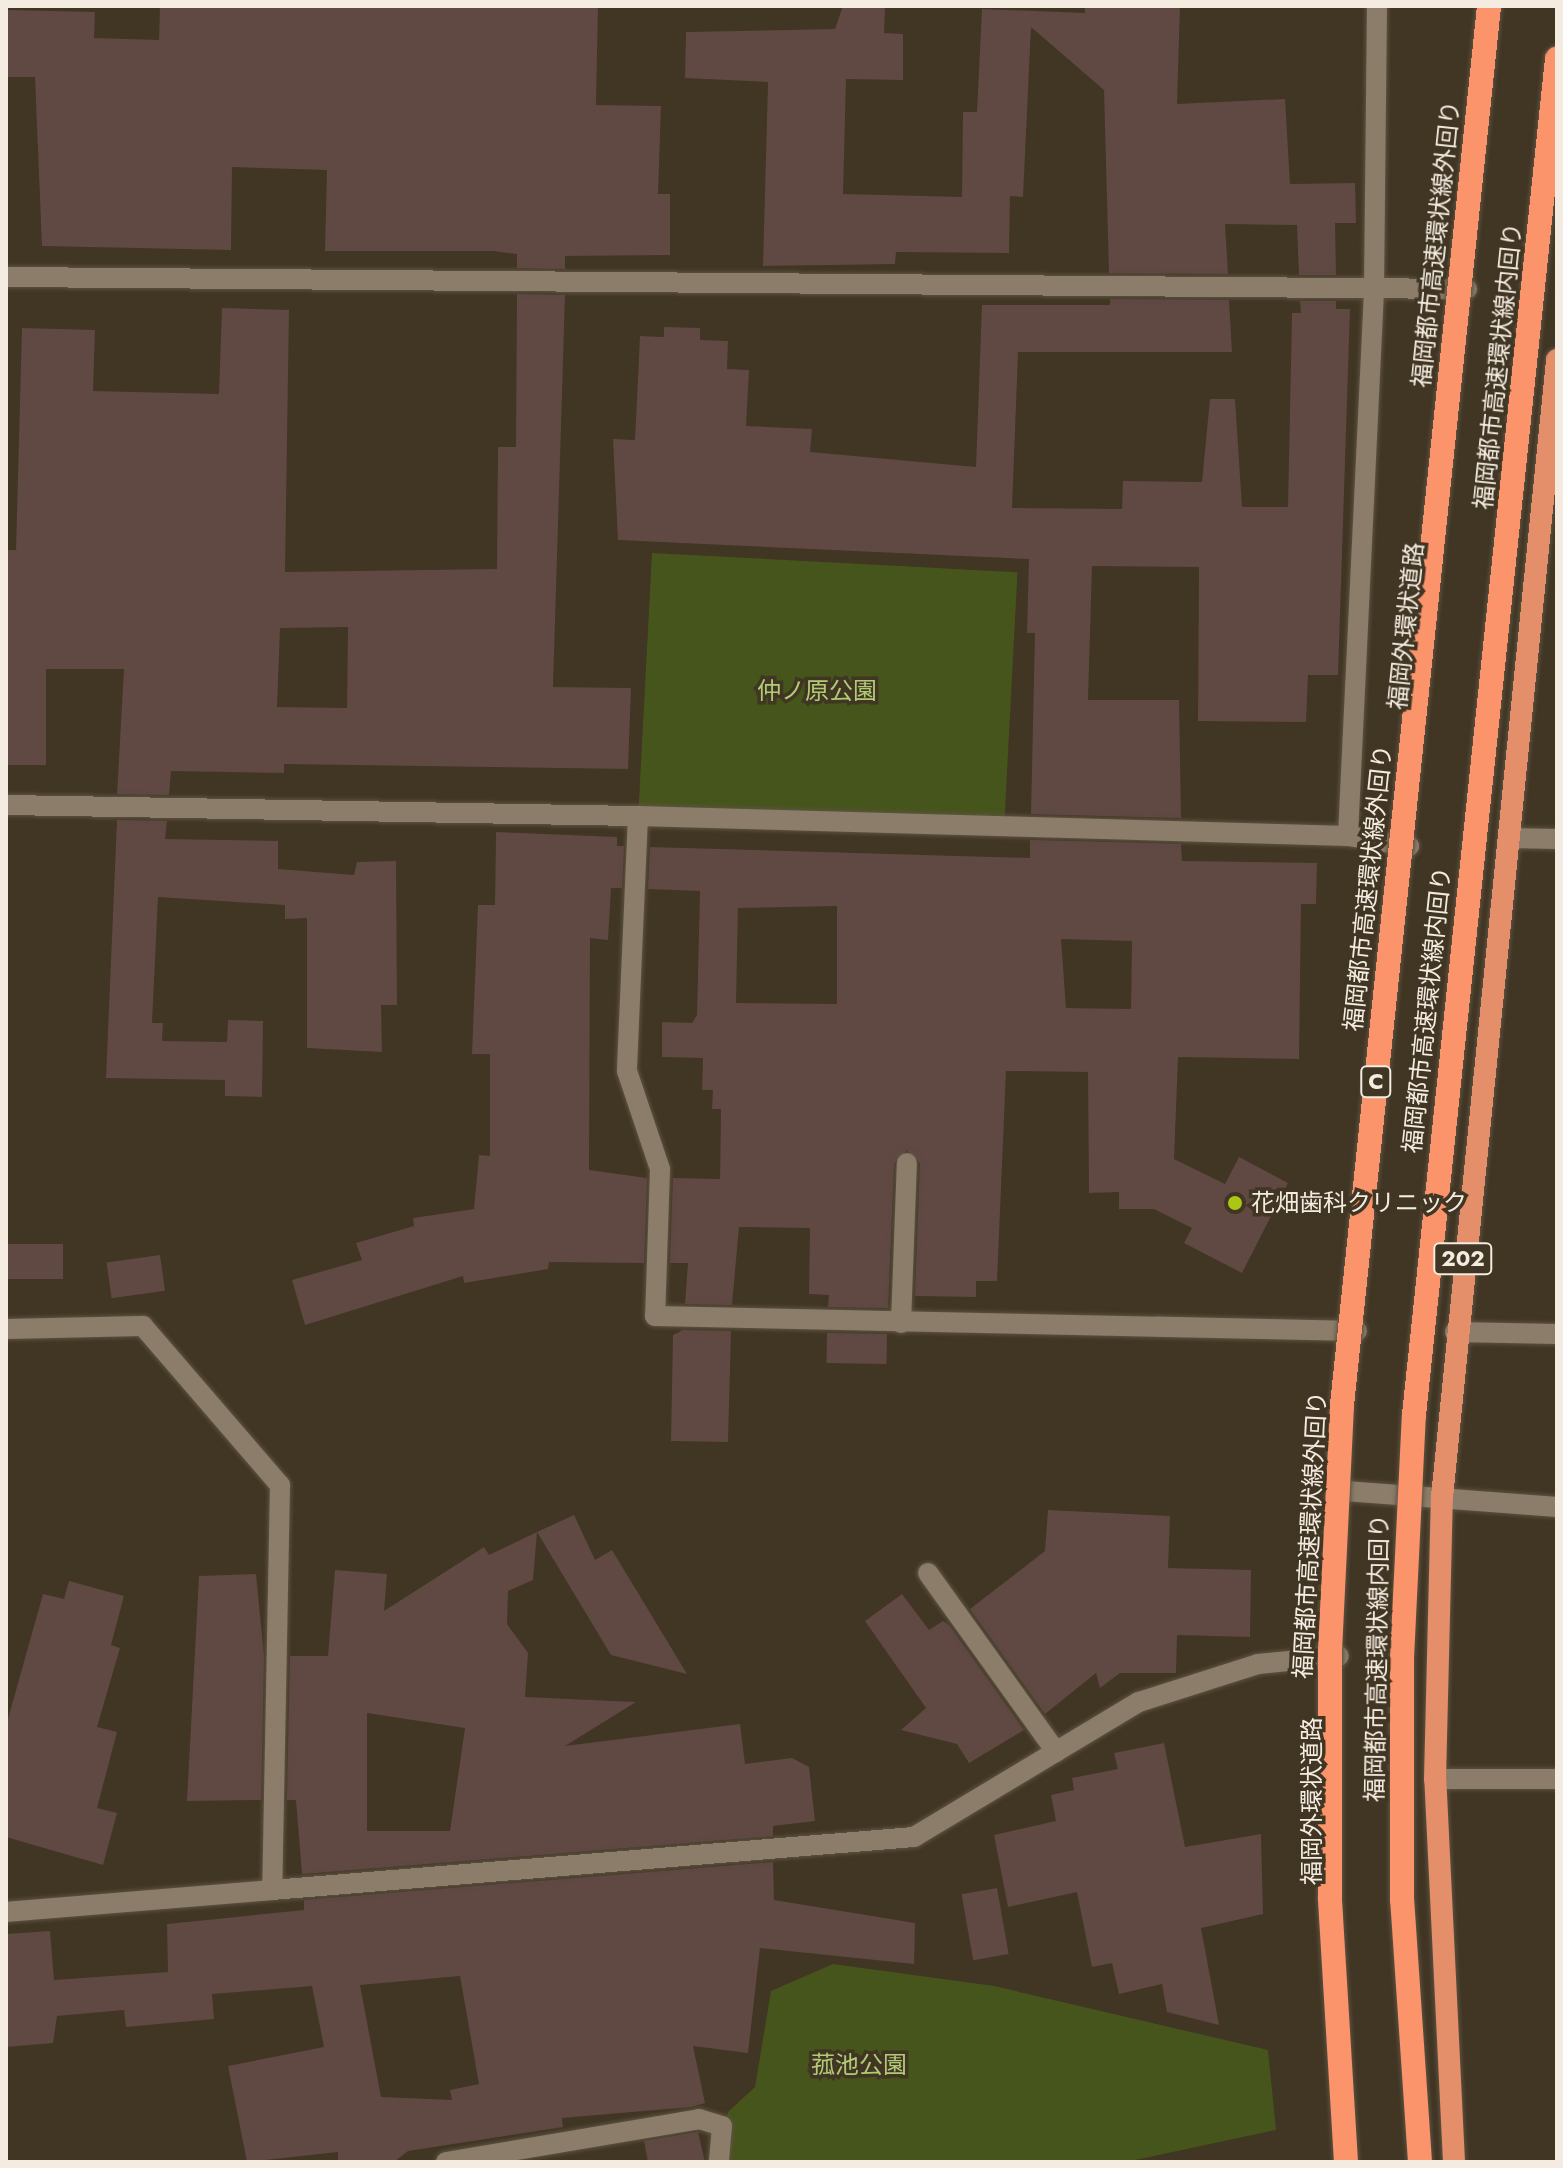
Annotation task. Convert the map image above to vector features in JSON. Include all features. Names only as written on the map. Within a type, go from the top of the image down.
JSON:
[{"type":"highway","name":"福岡外環状道路","points":[[1348,2162],[1336,1824],[1345,1491],[1357,1331],[1467,289],[1490,6]]},
{"type":"highway","name":"福岡都市高速環状線外回り","points":[[1348,2162],[1330,1897],[1330,1651],[1342,1405],[1490,6]]},
{"type":"highway","name":"福岡都市高速環状線内回り","points":[[1420,2162],[1402,1900],[1402,1658],[1414,1415],[1557,59]]},
{"type":"highway","name":"202","points":[[1454,2162],[1435,1779],[1442,1497],[1455,1332],[1557,360]]},
{"type":"street","points":[[1348,836],[1374,290],[1377,6]]},
{"type":"street","points":[[6,277],[1467,289]]},
{"type":"street","points":[[6,805],[638,816],[1348,836],[1409,846]]},
{"type":"street","points":[[638,816],[627,1071],[660,1169],[655,1316],[1357,1331]]},
{"type":"street","points":[[1508,838],[1557,839]]},
{"type":"street","points":[[901,1323],[907,1163]]},
{"type":"street","points":[[6,1329],[143,1326],[280,1485],[272,1890]]},
{"type":"street","points":[[1455,1332],[1557,1334]]},
{"type":"street","points":[[1345,1491],[1557,1507]]},
{"type":"street","points":[[928,1573],[1056,1752]]},
{"type":"street","points":[[6,1912],[914,1837],[1139,1702],[1258,1664],[1339,1656]]},
{"type":"street","points":[[1435,1779],[1557,1779]]},
{"type":"street","points":[[446,2162],[699,2119],[722,2126],[719,2162]]},
{"type":"green space","name":"仲ノ原公園","points":[[652,553],[1017,572],[1004,835],[638,816]]},
{"type":"green space","name":"菰池公園","points":[[833,1964],[994,1986],[1268,2050],[1276,2130],[1126,2162],[717,2162],[728,2112],[755,2087],[771,1991]]},
{"type":"building","points":[[160,6],[598,6],[596,105],[661,106],[658,194],[670,194],[670,255],[565,256],[565,269],[517,268],[517,254],[493,251],[325,251],[327,170],[232,167],[231,250],[42,246],[35,77],[6,77],[6,10],[95,12],[94,38],[159,40]]},
{"type":"building","points":[[843,6],[885,6],[884,33],[903,34],[903,80],[846,79],[843,194],[962,197],[963,112],[977,112],[982,9],[1085,13],[1085,6],[1180,6],[1177,104],[1285,99],[1290,184],[1355,183],[1356,223],[1335,223],[1336,275],[1299,275],[1297,225],[1225,224],[1228,274],[1109,273],[1104,90],[1031,27],[1023,197],[1010,196],[1009,253],[896,252],[895,264],[763,266],[768,82],[685,78],[686,32],[835,29]]},
{"type":"building","points":[[517,294],[565,295],[553,687],[631,688],[628,769],[284,764],[284,773],[171,771],[169,795],[117,794],[124,669],[46,669],[46,765],[6,765],[6,550],[16,550],[22,328],[95,330],[93,391],[219,394],[222,308],[289,310],[285,572],[497,569],[498,447],[516,447]],"holes":[[[348,627],[347,708],[277,707],[280,628]]]},
{"type":"building","points":[[1110,299],[1229,300],[1232,352],[1018,352],[1012,508],[1122,509],[1123,481],[1202,482],[1210,399],[1235,399],[1242,507],[1288,507],[1292,313],[1301,313],[1300,301],[1336,301],[1336,309],[1350,309],[1338,675],[1308,675],[1306,722],[1198,721],[1199,567],[1092,566],[1088,700],[1179,700],[1181,818],[1031,814],[1035,633],[1027,633],[1029,559],[618,540],[613,439],[635,440],[640,336],[664,337],[664,327],[700,328],[700,340],[728,341],[727,369],[749,370],[746,426],[812,429],[810,452],[976,467],[982,305],[1110,305]]},
{"type":"building","points":[[117,820],[167,821],[165,839],[278,841],[278,869],[354,875],[357,862],[396,861],[397,1005],[381,1005],[382,1052],[307,1048],[307,918],[285,919],[285,905],[158,897],[152,1023],[163,1023],[162,1041],[227,1042],[228,1020],[263,1021],[262,1097],[225,1096],[225,1080],[106,1078]]},
{"type":"building","points":[[496,832],[617,837],[617,846],[624,846],[622,888],[611,888],[608,940],[590,938],[589,1170],[647,1178],[644,1263],[549,1262],[548,1269],[464,1283],[463,1276],[305,1325],[292,1280],[362,1260],[356,1243],[414,1226],[413,1218],[474,1209],[479,1155],[490,1156],[490,1054],[472,1054],[478,905],[495,905]]},
{"type":"building","points":[[1030,840],[1181,844],[1182,861],[1317,863],[1316,904],[1301,904],[1299,1059],[1178,1057],[1174,1159],[1225,1184],[1239,1157],[1288,1183],[1242,1273],[1184,1243],[1192,1228],[1154,1209],[1119,1209],[1119,1192],[1089,1193],[1088,1072],[1006,1071],[997,1281],[976,1281],[976,1297],[915,1296],[920,1163],[907,1150],[894,1163],[888,1308],[828,1307],[829,1295],[809,1294],[810,1228],[739,1227],[732,1305],[685,1304],[688,1263],[670,1263],[673,1178],[720,1179],[721,1109],[712,1109],[713,1090],[702,1090],[703,1058],[662,1057],[662,1022],[692,1023],[697,1015],[700,891],[648,889],[650,847],[1030,858]],"holes":[[[837,906],[837,1004],[736,1003],[738,908]],[[1061,939],[1132,941],[1131,1009],[1066,1008]]]},
{"type":"building","points":[[6,1244],[63,1244],[63,1279],[6,1279]]},
{"type":"building","points":[[160,1255],[165,1291],[112,1298],[107,1263]]},
{"type":"building","points":[[683,1330],[731,1331],[728,1442],[671,1441],[673,1335]]},
{"type":"building","points":[[827,1333],[887,1334],[886,1364],[826,1363]]},
{"type":"building","points":[[1048,1510],[1170,1516],[1168,1568],[1251,1570],[1250,1637],[1177,1635],[1176,1673],[1120,1673],[1100,1688],[1096,1673],[1045,1714],[970,1609],[1045,1551]]},
{"type":"building","points":[[574,1515],[595,1560],[612,1550],[687,1674],[611,1655],[537,1532]]},
{"type":"building","points":[[537,1532],[533,1580],[508,1591],[507,1624],[528,1653],[525,1697],[636,1702],[565,1746],[740,1724],[745,1764],[792,1758],[809,1767],[815,1821],[773,1826],[773,1836],[302,1874],[296,1800],[287,1800],[290,1656],[328,1656],[335,1570],[387,1574],[384,1611],[484,1547],[489,1555]],"holes":[[[367,1713],[465,1728],[450,1831],[367,1831]]]},
{"type":"building","points":[[256,1574],[264,1656],[261,1800],[187,1801],[199,1576]]},
{"type":"building","points":[[69,1581],[124,1596],[111,1645],[120,1648],[97,1727],[117,1732],[97,1808],[117,1813],[103,1865],[6,1837],[6,1726],[43,1594],[64,1599]]},
{"type":"building","points":[[902,1594],[929,1630],[943,1621],[949,1625],[1024,1730],[969,1763],[957,1744],[901,1730],[926,1708],[865,1621]]},
{"type":"building","points":[[1164,1743],[1185,1847],[1261,1834],[1263,1914],[1201,1928],[1219,2025],[1167,2012],[1162,1984],[1119,1994],[1112,1963],[1092,1967],[1077,1892],[1008,1907],[994,1835],[1056,1821],[1051,1795],[1074,1790],[1072,1778],[1118,1769],[1114,1753]]},
{"type":"building","points":[[773,1862],[774,1900],[915,1923],[914,1964],[760,1948],[748,2053],[693,2046],[705,2103],[691,2107],[562,2118],[563,2127],[408,2151],[394,2162],[338,2162],[338,2152],[247,2162],[228,2066],[324,2047],[312,1986],[212,1994],[214,2019],[126,2027],[124,2010],[57,2016],[53,2043],[6,2047],[6,1934],[50,1931],[54,1980],[168,1972],[167,1924],[304,1910],[304,1900]],"holes":[[[460,1976],[479,2084],[450,2090],[452,2100],[381,2097],[360,1985]]]},
{"type":"building","points":[[997,1888],[1009,1954],[973,1960],[962,1894]]},
{"type":"building","points":[[698,2132],[705,2162],[648,2162],[644,2141]]},
{"type":"place","name":"花畑歯科クリニック","points":[[1235,1203]]}]
